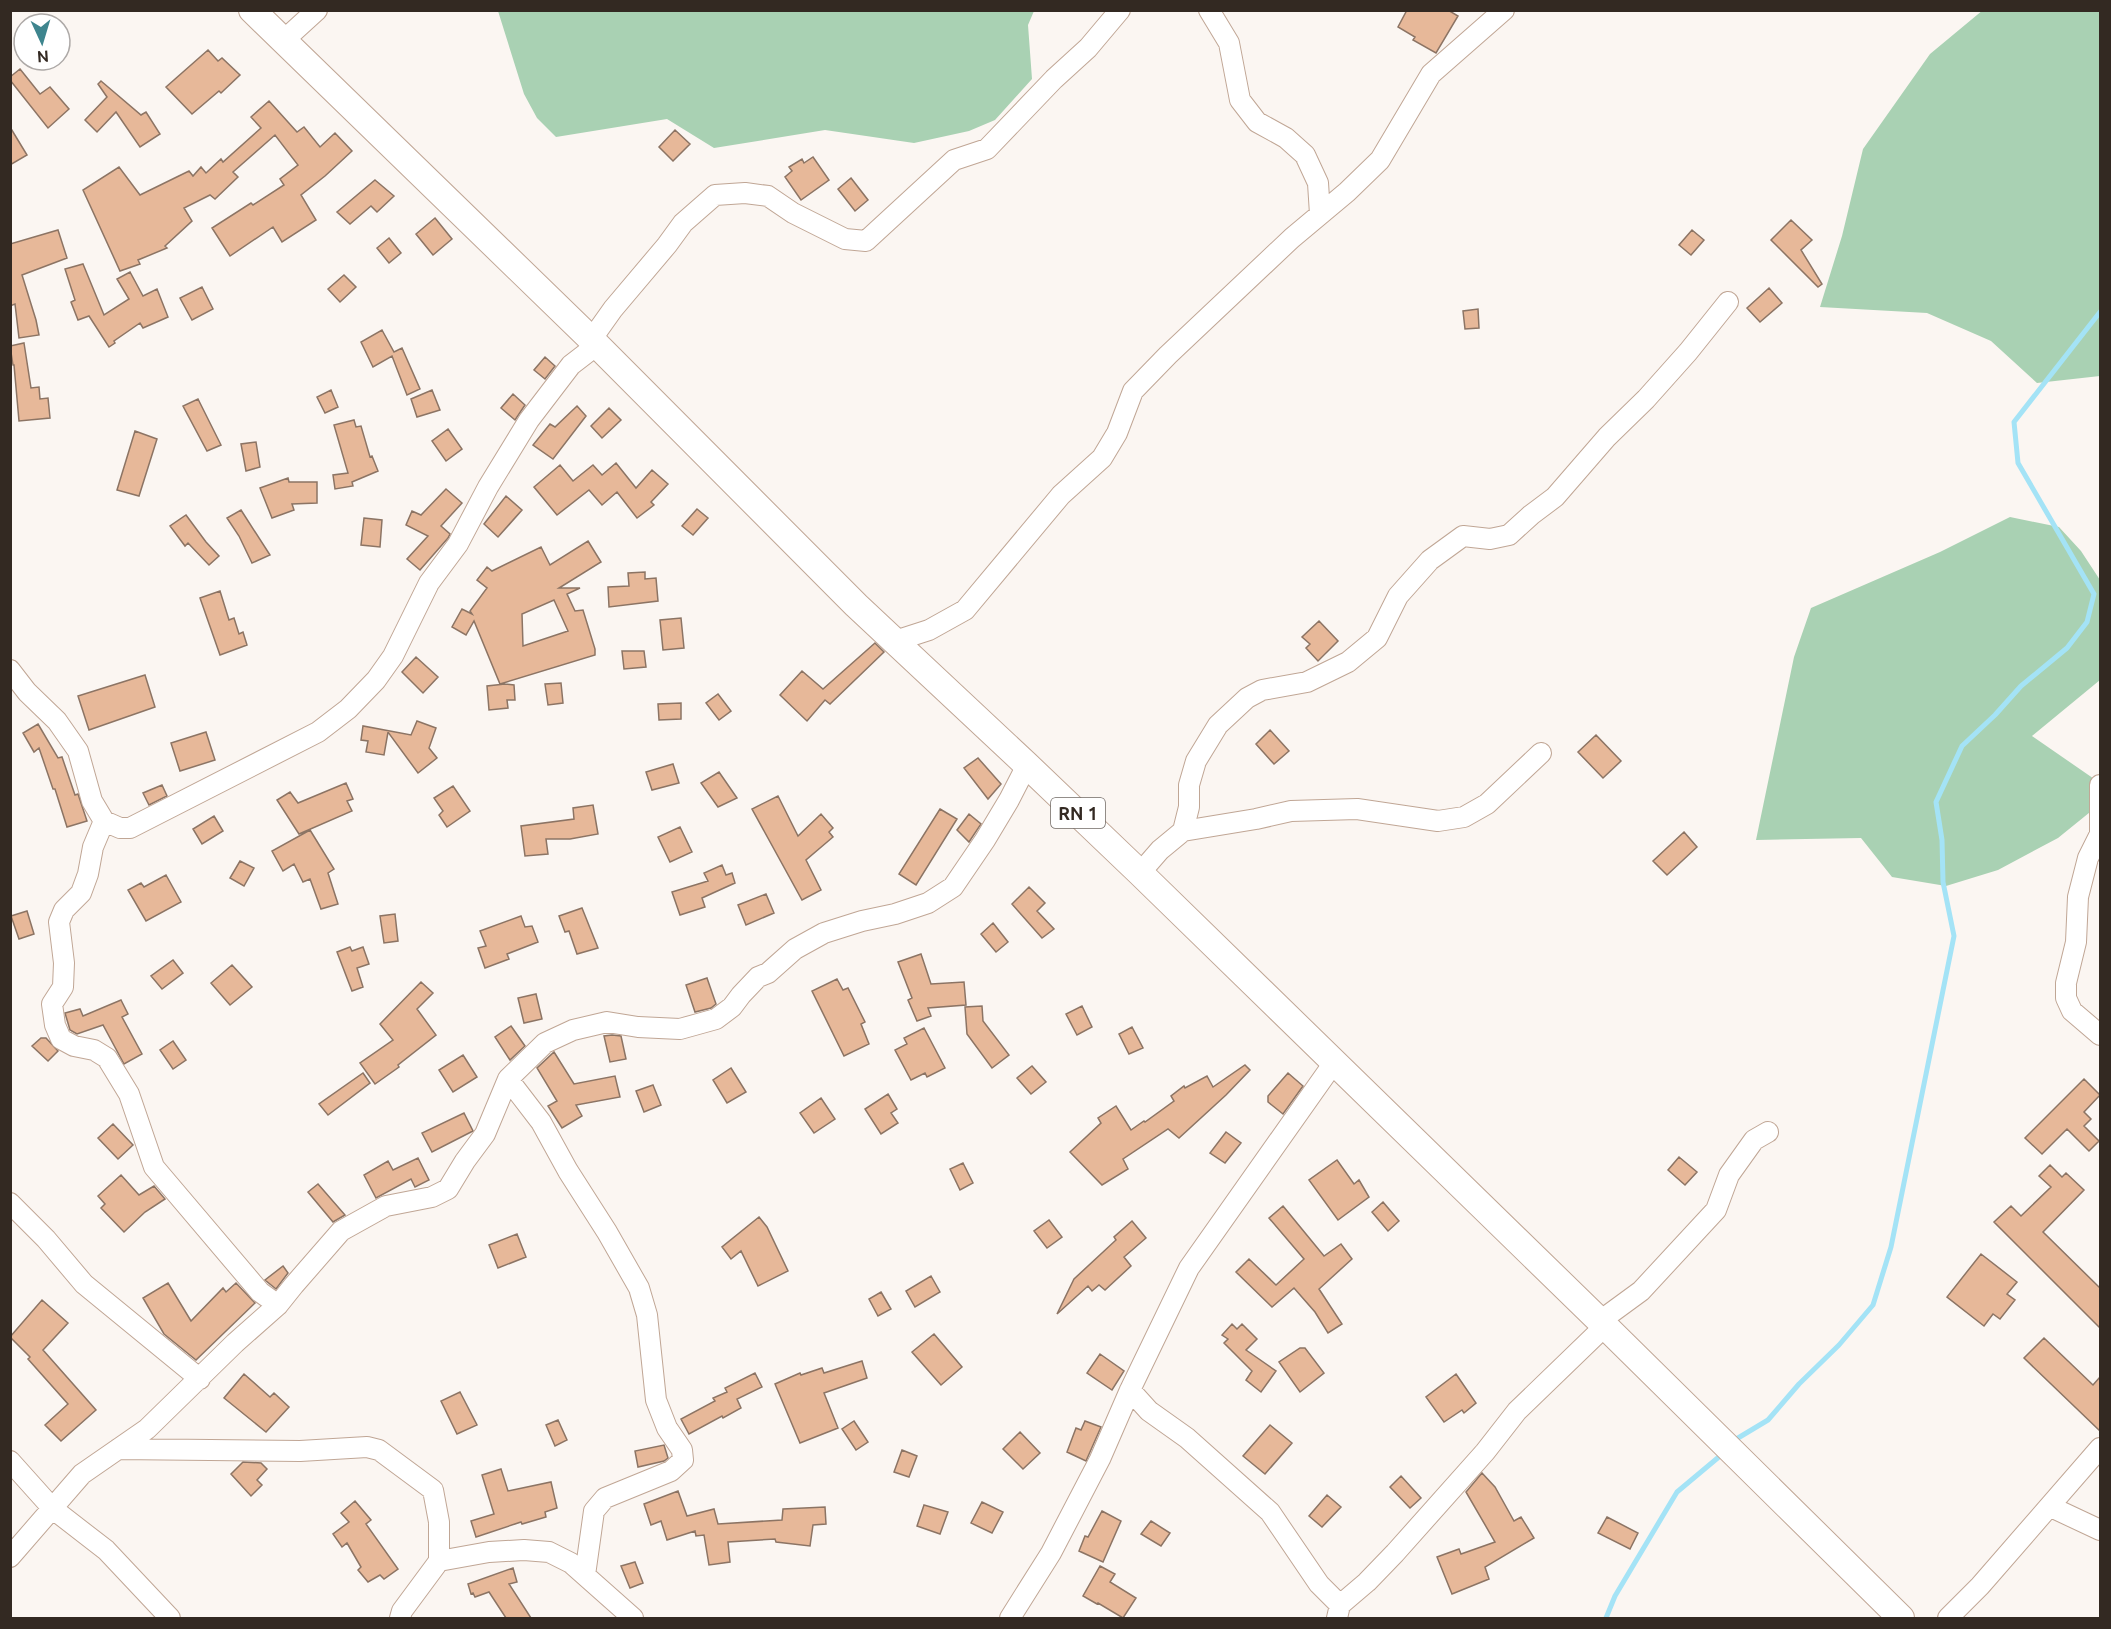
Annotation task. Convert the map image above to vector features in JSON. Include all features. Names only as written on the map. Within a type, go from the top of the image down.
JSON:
[{"type":"main road","name":"RN 1","points":[[252,10],[594,343],[856,605],[1140,873],[1901,1618]]},
{"type":"street","points":[[283,41],[317,10]]},
{"type":"street","points":[[10,670],[27,692],[57,721],[78,751],[92,801],[104,821],[120,828],[130,828],[318,732],[348,709],[376,680],[393,656],[429,583],[458,544],[488,487],[529,420],[571,365],[594,343],[613,309],[668,245],[683,223],[715,195],[745,193],[768,196],[793,213],[845,239],[866,241],[954,160],[987,149],[1054,79],[1088,48],[1120,10]]},
{"type":"street","points":[[1209,10],[1229,43],[1240,100],[1257,122],[1286,138],[1305,155],[1318,183],[1320,214]]},
{"type":"street","points":[[896,641],[929,630],[965,610],[1061,495],[1102,458],[1117,432],[1133,391],[1292,238],[1380,160],[1431,75],[1504,10]]},
{"type":"street","points":[[1183,831],[1189,807],[1189,785],[1196,761],[1218,725],[1246,698],[1262,690],[1307,682],[1348,662],[1377,639],[1398,596],[1430,560],[1462,536],[1490,539],[1509,535],[1555,497],[1607,437],[1646,399],[1688,352],[1728,303]]},
{"type":"street","points":[[1140,873],[1160,850],[1183,831],[1291,811],[1357,809],[1438,821],[1464,817],[1486,804],[1541,753]]},
{"type":"street","points":[[10,1557],[82,1474],[147,1429],[278,1305],[341,1231],[386,1206],[432,1197],[448,1190],[465,1161],[485,1134],[508,1079],[545,1043],[573,1030],[607,1022],[638,1027],[680,1029],[716,1019],[732,1008],[758,977],[768,973],[795,949],[824,933],[928,903],[953,886],[985,840],[1027,765]]},
{"type":"street","points":[[2100,785],[2100,834],[2088,858],[2078,897],[2076,942],[2066,983],[2066,998],[2072,1011],[2100,1035]]},
{"type":"street","points":[[104,821],[93,847],[88,874],[81,893],[64,910],[59,922],[64,963],[63,987],[52,1004],[55,1025],[61,1039],[74,1046],[94,1050],[106,1058],[129,1094],[154,1167],[260,1292],[278,1305]]},
{"type":"street","points":[[1010,1618],[1051,1553],[1100,1459],[1130,1390],[1189,1268],[1334,1064]]},
{"type":"street","points":[[508,1079],[541,1122],[639,1288],[646,1316],[656,1400],[667,1428],[682,1450],[683,1460],[671,1471],[605,1498],[594,1511],[585,1575]]},
{"type":"street","points":[[1130,1390],[1149,1411],[1187,1438],[1270,1512],[1339,1612],[1485,1452],[1517,1411],[1602,1323],[1641,1291],[1716,1210],[1729,1175],[1754,1140],[1768,1132]]},
{"type":"street","points":[[10,1203],[46,1239],[84,1284],[200,1379]]},
{"type":"street","points":[[118,1449],[300,1451],[367,1447],[379,1450],[433,1490],[439,1522],[439,1561],[402,1611],[400,1618]]},
{"type":"street","points":[[1948,1618],[2050,1507],[2100,1448]]},
{"type":"street","points":[[10,1461],[53,1509],[106,1550],[170,1618]]},
{"type":"street","points":[[2050,1507],[2100,1530]]},
{"type":"street","points":[[439,1561],[489,1552],[524,1550],[549,1552],[571,1563],[633,1618]]},
{"type":"green space","points":[[1983,10],[2100,11],[2100,376],[2037,383],[1991,341],[1927,313],[1820,307],[1842,236],[1863,149],[1930,54]]},
{"type":"green space","points":[[498,11],[1034,11],[1028,25],[1032,79],[995,120],[969,131],[914,143],[825,130],[714,148],[667,119],[556,137],[537,118],[524,94]]},
{"type":"green space","points":[[2010,517],[2059,527],[2081,551],[2100,580],[2100,680],[2032,736],[2100,783],[2100,804],[2058,838],[1998,870],[1946,886],[1892,877],[1861,838],[1756,840],[1794,657],[1811,608],[1940,552]]},
{"type":"building","points":[[1407,10],[1448,10],[1458,16],[1436,53],[1413,40],[1415,37],[1398,27]]},
{"type":"building","points":[[208,50],[218,61],[222,58],[240,75],[221,93],[219,91],[192,114],[166,87]]},
{"type":"building","points":[[16,72],[22,72],[40,94],[50,87],[69,109],[48,128],[10,77]]},
{"type":"building","points":[[101,81],[141,115],[146,112],[160,134],[140,147],[116,112],[97,132],[85,120],[107,97],[98,84]]},
{"type":"building","points":[[269,101],[297,132],[304,127],[320,147],[335,133],[352,151],[301,195],[316,220],[282,242],[273,227],[230,256],[212,228],[284,185],[280,179],[298,165],[275,135],[233,172],[238,177],[215,199],[210,195],[184,208],[192,221],[165,246],[167,248],[138,260],[140,264],[120,271],[83,190],[119,167],[140,195],[189,171],[193,176],[201,167],[206,173],[221,159],[223,162],[261,128],[251,117]]},
{"type":"building","points":[[10,127],[27,155],[10,165]]},
{"type":"building","points":[[675,130],[690,144],[673,161],[659,147]]},
{"type":"building","points":[[813,157],[829,180],[801,200],[785,177],[792,171],[789,167],[802,159],[804,163]]},
{"type":"building","points":[[851,178],[868,200],[855,211],[838,189]]},
{"type":"building","points":[[375,180],[394,196],[377,212],[371,206],[350,224],[337,212]]},
{"type":"building","points":[[435,218],[452,239],[433,255],[416,234]]},
{"type":"building","points":[[1791,220],[1812,240],[1801,250],[1822,284],[1818,287],[1771,240]]},
{"type":"building","points":[[58,230],[67,258],[22,275],[39,335],[19,338],[15,304],[10,306],[10,244]]},
{"type":"building","points":[[1692,230],[1704,240],[1691,255],[1679,245]]},
{"type":"building","points":[[389,238],[401,253],[389,263],[377,248]]},
{"type":"building","points":[[83,264],[104,315],[129,299],[117,279],[130,272],[143,296],[157,289],[168,317],[143,328],[140,323],[109,347],[89,316],[78,320],[71,302],[75,300],[65,269]]},
{"type":"building","points":[[344,275],[356,287],[340,302],[328,289]]},
{"type":"building","points":[[202,287],[213,309],[192,320],[180,298]]},
{"type":"building","points":[[1769,288],[1782,303],[1760,322],[1747,308]]},
{"type":"building","points":[[1478,309],[1479,328],[1465,329],[1463,311]]},
{"type":"building","points":[[382,330],[394,352],[402,348],[420,389],[407,395],[392,356],[373,367],[361,342]]},
{"type":"building","points":[[24,343],[31,388],[39,387],[40,399],[48,398],[50,418],[19,421],[10,346]]},
{"type":"building","points":[[545,357],[555,366],[545,379],[534,370]]},
{"type":"building","points":[[331,390],[338,407],[325,413],[317,397]]},
{"type":"building","points":[[432,390],[440,410],[417,417],[411,399]]},
{"type":"building","points":[[513,394],[525,405],[515,420],[501,408]]},
{"type":"building","points":[[198,399],[221,445],[207,451],[183,406]]},
{"type":"building","points":[[577,406],[586,416],[553,459],[533,445],[550,424],[555,427]]},
{"type":"building","points":[[609,408],[621,420],[602,438],[591,426]]},
{"type":"building","points":[[354,420],[356,427],[361,426],[370,457],[372,456],[378,471],[352,482],[353,486],[335,489],[333,475],[348,473],[334,425]]},
{"type":"building","points":[[448,429],[462,449],[446,461],[432,441]]},
{"type":"building","points":[[135,431],[157,439],[139,496],[117,490]]},
{"type":"building","points":[[256,442],[260,467],[246,471],[241,444]]},
{"type":"building","points":[[616,463],[636,488],[652,470],[668,484],[651,502],[654,505],[637,518],[617,492],[602,505],[589,490],[557,515],[534,487],[560,465],[573,481],[593,465],[602,475]]},
{"type":"building","points":[[288,478],[289,482],[317,482],[317,503],[292,504],[294,510],[272,518],[260,488]]},
{"type":"building","points":[[446,489],[462,503],[441,526],[450,534],[448,538],[420,570],[407,559],[428,536],[406,525],[412,511],[421,515]]},
{"type":"building","points":[[506,496],[522,510],[498,537],[484,524]]},
{"type":"building","points":[[697,509],[708,518],[693,535],[682,526]]},
{"type":"building","points":[[241,510],[270,555],[252,563],[227,518]]},
{"type":"building","points":[[186,515],[219,556],[209,565],[188,543],[185,546],[170,526]]},
{"type":"building","points":[[364,518],[382,520],[380,547],[361,545]]},
{"type":"building","points":[[588,541],[601,562],[559,588],[580,588],[567,594],[575,611],[583,610],[595,655],[500,684],[474,621],[466,635],[452,627],[462,609],[472,614],[470,611],[487,588],[477,580],[487,567],[492,571],[541,547],[550,565]],"holes":[[[554,600],[568,631],[523,646],[522,614]]]},
{"type":"building","points":[[645,572],[645,579],[656,578],[658,601],[609,607],[608,587],[629,586],[628,573]]},
{"type":"building","points":[[220,591],[229,620],[234,618],[239,634],[243,632],[247,645],[220,655],[200,598]]},
{"type":"building","points":[[681,618],[684,648],[663,650],[660,620]]},
{"type":"building","points":[[1319,621],[1338,641],[1318,661],[1306,648],[1310,644],[1302,637]]},
{"type":"building","points":[[875,643],[884,652],[830,704],[825,700],[807,721],[780,695],[802,671],[823,689]]},
{"type":"building","points":[[622,651],[644,651],[646,667],[624,669]]},
{"type":"building","points":[[416,657],[438,677],[423,693],[402,672]]},
{"type":"building","points":[[145,675],[155,707],[89,730],[78,696]]},
{"type":"building","points":[[561,683],[563,703],[548,705],[545,684]]},
{"type":"building","points":[[514,685],[515,700],[507,700],[508,708],[489,710],[487,686]]},
{"type":"building","points":[[718,694],[731,711],[719,720],[706,703]]},
{"type":"building","points":[[681,703],[681,719],[659,720],[658,704]]},
{"type":"building","points":[[417,721],[436,728],[429,748],[437,758],[418,773],[388,732],[384,755],[366,752],[368,741],[361,740],[363,726],[411,735]]},
{"type":"building","points":[[38,724],[58,758],[62,757],[87,821],[67,827],[39,748],[34,752],[23,733]]},
{"type":"building","points":[[1270,730],[1289,751],[1274,764],[1256,744]]},
{"type":"building","points":[[206,732],[215,760],[180,771],[171,743]]},
{"type":"building","points":[[1596,735],[1621,761],[1603,778],[1578,752]]},
{"type":"building","points":[[978,758],[1001,784],[988,799],[964,768]]},
{"type":"building","points":[[673,764],[679,783],[652,790],[646,772]]},
{"type":"building","points":[[719,772],[737,798],[718,807],[701,783]]},
{"type":"building","points":[[346,783],[353,799],[347,801],[352,811],[299,834],[277,800],[290,792],[298,803]]},
{"type":"building","points":[[162,785],[167,796],[149,805],[143,793]]},
{"type":"building","points":[[453,786],[470,811],[447,827],[439,815],[443,811],[434,798]]},
{"type":"building","points":[[778,796],[798,836],[821,814],[833,828],[829,832],[833,837],[806,860],[821,890],[802,900],[752,809]]},
{"type":"building","points":[[593,805],[598,834],[570,839],[546,839],[548,854],[525,856],[521,826],[574,819],[573,808]]},
{"type":"building","points":[[940,809],[957,819],[916,885],[899,874]]},
{"type":"building","points":[[969,814],[981,824],[969,842],[957,830]]},
{"type":"building","points":[[214,816],[223,831],[202,844],[193,829]]},
{"type":"building","points":[[680,827],[692,852],[670,862],[658,837]]},
{"type":"building","points":[[310,830],[334,869],[328,873],[338,904],[321,909],[310,879],[303,882],[294,864],[283,871],[272,851]]},
{"type":"building","points":[[1684,832],[1697,847],[1667,875],[1653,861]]},
{"type":"building","points":[[240,861],[254,868],[244,886],[230,878]]},
{"type":"building","points":[[722,865],[726,875],[732,873],[735,883],[702,898],[705,907],[680,915],[672,892],[708,881],[704,873]]},
{"type":"building","points":[[166,875],[181,902],[146,921],[128,890],[141,883],[144,887]]},
{"type":"building","points":[[1029,887],[1045,903],[1037,911],[1054,929],[1042,938],[1012,904]]},
{"type":"building","points":[[766,894],[774,913],[746,925],[738,905]]},
{"type":"building","points":[[582,908],[598,948],[577,954],[569,931],[565,932],[559,916]]},
{"type":"building","points":[[27,911],[34,934],[19,939],[11,916]]},
{"type":"building","points":[[395,914],[398,941],[384,943],[380,916]]},
{"type":"building","points":[[521,916],[525,927],[532,926],[538,942],[507,954],[509,959],[485,968],[478,948],[486,946],[480,931]]},
{"type":"building","points":[[993,923],[1008,942],[996,952],[981,934]]},
{"type":"building","points":[[350,947],[352,951],[363,947],[369,964],[357,968],[363,987],[352,991],[337,952]]},
{"type":"building","points":[[921,954],[931,984],[964,982],[966,1005],[928,1008],[931,1016],[917,1021],[908,1000],[912,998],[898,962]]},
{"type":"building","points":[[173,960],[183,973],[162,989],[151,976]]},
{"type":"building","points":[[232,965],[252,987],[230,1005],[211,983]]},
{"type":"building","points":[[707,978],[716,1004],[711,1008],[695,1012],[686,985]]},
{"type":"building","points":[[837,979],[843,990],[848,988],[865,1022],[861,1024],[869,1044],[844,1056],[812,991]]},
{"type":"building","points":[[421,982],[433,993],[417,1009],[436,1035],[375,1084],[360,1063],[393,1040],[380,1024]]},
{"type":"building","points":[[536,994],[542,1019],[524,1023],[518,998]]},
{"type":"building","points":[[121,1000],[128,1014],[122,1017],[142,1054],[124,1064],[103,1025],[77,1034],[70,1030],[65,1013],[80,1009],[83,1016]]},
{"type":"building","points":[[982,1006],[983,1021],[1009,1055],[992,1068],[967,1034],[965,1007]]},
{"type":"building","points":[[1082,1006],[1092,1027],[1077,1035],[1066,1014]]},
{"type":"building","points":[[511,1026],[525,1046],[510,1060],[495,1037]]},
{"type":"building","points":[[1132,1027],[1143,1048],[1129,1054],[1119,1034]]},
{"type":"building","points":[[924,1028],[945,1068],[927,1077],[925,1073],[911,1080],[895,1050],[907,1044],[904,1038]]},
{"type":"building","points":[[604,1036],[621,1036],[626,1059],[610,1062]]},
{"type":"building","points":[[41,1038],[46,1038],[58,1051],[48,1061],[32,1046]]},
{"type":"building","points":[[173,1041],[186,1060],[173,1069],[160,1050]]},
{"type":"building","points":[[554,1052],[574,1084],[615,1076],[620,1097],[576,1105],[582,1116],[562,1128],[548,1106],[557,1101],[537,1068]]},
{"type":"building","points":[[463,1055],[477,1077],[453,1092],[439,1070]]},
{"type":"building","points":[[1245,1065],[1250,1070],[1179,1138],[1168,1129],[1123,1159],[1128,1169],[1102,1185],[1070,1152],[1101,1123],[1098,1118],[1116,1106],[1131,1130],[1174,1101],[1171,1096],[1184,1086],[1185,1088],[1207,1076],[1213,1087]]},
{"type":"building","points":[[1032,1066],[1046,1082],[1031,1094],[1017,1078]]},
{"type":"building","points":[[731,1068],[746,1092],[727,1103],[713,1080]]},
{"type":"building","points":[[363,1073],[370,1083],[328,1115],[319,1104]]},
{"type":"building","points":[[1288,1073],[1303,1086],[1283,1114],[1268,1102],[1268,1096]]},
{"type":"building","points":[[2084,1079],[2100,1095],[2084,1112],[2091,1119],[2084,1126],[2099,1141],[2089,1151],[2067,1129],[2042,1154],[2025,1138]]},
{"type":"building","points":[[653,1085],[661,1105],[644,1112],[636,1091]]},
{"type":"building","points":[[888,1094],[897,1109],[891,1113],[898,1123],[881,1134],[865,1109]]},
{"type":"building","points":[[821,1098],[835,1119],[814,1133],[800,1113]]},
{"type":"building","points":[[464,1113],[473,1131],[432,1152],[422,1133]]},
{"type":"building","points":[[113,1124],[133,1145],[118,1159],[98,1138]]},
{"type":"building","points":[[1226,1132],[1241,1143],[1225,1163],[1210,1153]]},
{"type":"building","points":[[1679,1157],[1697,1172],[1685,1185],[1668,1170]]},
{"type":"building","points":[[418,1158],[429,1180],[415,1187],[411,1179],[376,1198],[364,1175],[388,1161],[393,1170]]},
{"type":"building","points":[[1337,1160],[1354,1184],[1359,1180],[1369,1197],[1338,1220],[1309,1180]]},
{"type":"building","points":[[963,1163],[973,1183],[960,1190],[950,1169]]},
{"type":"building","points":[[2050,1165],[2062,1177],[2066,1173],[2084,1190],[2043,1232],[2100,1288],[2100,1328],[1994,1222],[2011,1206],[2021,1216],[2051,1187],[2039,1176]]},
{"type":"building","points":[[121,1175],[139,1195],[154,1186],[165,1199],[145,1212],[124,1232],[101,1208],[105,1204],[98,1196]]},
{"type":"building","points":[[318,1184],[345,1215],[333,1222],[308,1192]]},
{"type":"building","points":[[1383,1202],[1399,1221],[1388,1231],[1372,1212]]},
{"type":"building","points":[[1283,1206],[1324,1256],[1341,1244],[1352,1259],[1319,1289],[1342,1324],[1328,1333],[1315,1312],[1294,1288],[1272,1307],[1236,1272],[1249,1259],[1276,1285],[1304,1259],[1269,1218]]},
{"type":"building","points":[[759,1217],[767,1227],[788,1271],[758,1286],[741,1251],[731,1259],[722,1247]]},
{"type":"building","points":[[1049,1220],[1062,1237],[1047,1248],[1034,1231]]},
{"type":"building","points":[[1132,1221],[1146,1238],[1124,1257],[1131,1266],[1105,1290],[1099,1285],[1092,1291],[1088,1286],[1057,1314],[1074,1279],[1116,1240],[1114,1237]]},
{"type":"building","points":[[517,1234],[526,1257],[498,1268],[489,1245]]},
{"type":"building","points":[[1981,1254],[2017,1282],[2007,1294],[2015,1300],[2000,1319],[1993,1314],[1984,1326],[1947,1297]]},
{"type":"building","points":[[283,1266],[288,1273],[276,1289],[265,1280]]},
{"type":"building","points":[[931,1276],[940,1292],[915,1307],[906,1291]]},
{"type":"building","points":[[168,1283],[191,1321],[223,1288],[226,1292],[236,1283],[255,1303],[196,1360],[164,1334],[143,1298]]},
{"type":"building","points":[[881,1292],[891,1309],[878,1316],[869,1299]]},
{"type":"building","points":[[42,1300],[68,1323],[43,1350],[96,1410],[61,1441],[45,1425],[68,1404],[28,1359],[30,1357],[10,1337]]},
{"type":"building","points":[[1232,1324],[1237,1329],[1242,1324],[1257,1339],[1246,1350],[1276,1371],[1261,1392],[1246,1380],[1252,1371],[1224,1343],[1228,1339],[1222,1335]]},
{"type":"building","points":[[934,1334],[962,1367],[941,1385],[912,1352]]},
{"type":"building","points":[[2044,1338],[2093,1385],[2100,1377],[2100,1431],[2024,1358]]},
{"type":"building","points":[[1300,1348],[1305,1348],[1324,1373],[1300,1392],[1279,1362]]},
{"type":"building","points":[[1100,1354],[1124,1371],[1112,1390],[1087,1373]]},
{"type":"building","points":[[862,1361],[867,1378],[824,1393],[838,1428],[800,1443],[775,1384],[800,1373],[801,1375],[822,1368],[824,1373]]},
{"type":"building","points":[[755,1373],[762,1387],[737,1399],[741,1408],[689,1434],[681,1419],[715,1401],[713,1398],[727,1392],[725,1388]]},
{"type":"building","points":[[244,1374],[270,1397],[274,1393],[289,1407],[266,1432],[224,1398]]},
{"type":"building","points":[[1456,1374],[1476,1403],[1464,1413],[1462,1410],[1444,1422],[1426,1397]]},
{"type":"building","points":[[460,1392],[477,1425],[457,1434],[441,1401]]},
{"type":"building","points":[[558,1420],[567,1440],[555,1446],[546,1425]]},
{"type":"building","points":[[854,1421],[868,1442],[856,1450],[842,1429]]},
{"type":"building","points":[[1085,1421],[1101,1427],[1086,1461],[1067,1452],[1076,1428],[1081,1430]]},
{"type":"building","points":[[1270,1425],[1292,1443],[1265,1474],[1243,1456]]},
{"type":"building","points":[[1020,1432],[1040,1453],[1023,1469],[1003,1449]]},
{"type":"building","points":[[664,1445],[668,1458],[638,1467],[635,1451]]},
{"type":"building","points":[[902,1450],[917,1456],[909,1477],[894,1472]]},
{"type":"building","points":[[243,1462],[261,1463],[267,1469],[257,1480],[262,1485],[251,1496],[231,1474]]},
{"type":"building","points":[[501,1469],[508,1491],[551,1482],[557,1508],[545,1512],[546,1517],[522,1524],[521,1522],[476,1537],[471,1521],[494,1514],[482,1475]]},
{"type":"building","points":[[1482,1473],[1495,1487],[1514,1521],[1521,1517],[1534,1538],[1485,1567],[1489,1579],[1452,1594],[1437,1557],[1459,1549],[1461,1554],[1495,1542],[1466,1492]]},
{"type":"building","points":[[1401,1476],[1421,1498],[1410,1508],[1390,1487]]},
{"type":"building","points":[[678,1491],[687,1516],[714,1509],[718,1524],[782,1520],[783,1509],[825,1507],[826,1524],[813,1525],[810,1546],[776,1542],[775,1539],[728,1542],[730,1562],[709,1565],[704,1535],[696,1536],[695,1531],[667,1540],[661,1521],[651,1525],[644,1504]]},
{"type":"building","points":[[1327,1495],[1341,1507],[1322,1527],[1309,1516]]},
{"type":"building","points":[[355,1501],[371,1520],[366,1524],[398,1569],[384,1579],[380,1575],[368,1582],[358,1570],[361,1567],[347,1543],[342,1547],[333,1534],[349,1522],[341,1513]]},
{"type":"building","points":[[982,1502],[1003,1512],[992,1533],[971,1523]]},
{"type":"building","points":[[924,1505],[948,1512],[940,1534],[917,1526]]},
{"type":"building","points":[[1102,1511],[1121,1521],[1103,1562],[1079,1551],[1085,1536],[1088,1537]]},
{"type":"building","points":[[1607,1517],[1638,1533],[1630,1549],[1598,1533]]},
{"type":"building","points":[[1151,1521],[1170,1533],[1161,1546],[1141,1534]]},
{"type":"building","points":[[635,1562],[643,1583],[630,1588],[621,1566]]},
{"type":"building","points":[[1100,1566],[1115,1574],[1110,1582],[1136,1598],[1123,1618],[1083,1596]]},
{"type":"building","points":[[513,1568],[517,1582],[509,1584],[531,1618],[506,1618],[489,1592],[475,1597],[473,1593],[471,1594],[468,1584]]},
{"type":"waterway","points":[[1738,1438],[1768,1420],[1799,1384],[1839,1345],[1873,1305],[1891,1247],[1954,936],[1943,882],[1942,840],[1936,802],[1962,746],[2021,686],[2067,648],[2087,622],[2094,594],[2018,463],[2014,422],[2100,312]]},
{"type":"waterway","points":[[1606,1618],[1615,1596],[1677,1492],[1720,1456]]}]
